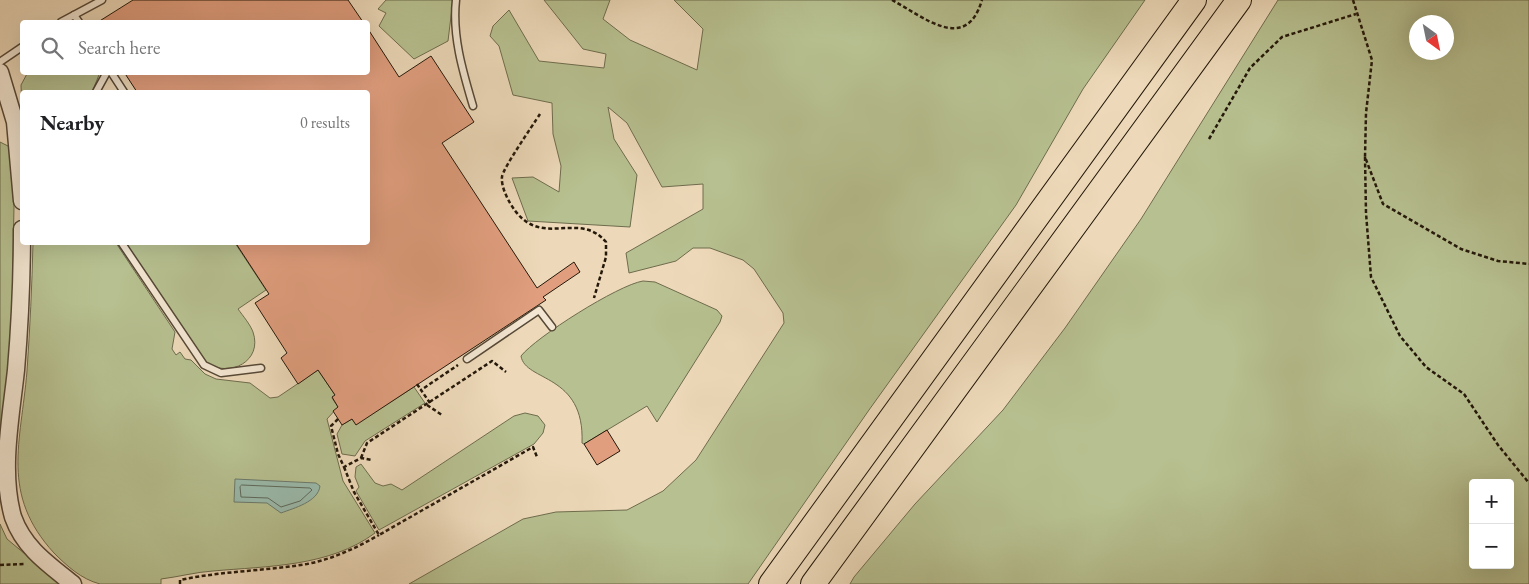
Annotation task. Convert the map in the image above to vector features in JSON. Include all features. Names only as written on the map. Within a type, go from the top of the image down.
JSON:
[{"type":"highway","points":[[771,584],[1194,0]]},
{"type":"highway","points":[[813,584],[1239,0]]},
{"type":"street","points":[[0,72],[15,122],[20,178]]},
{"type":"street","points":[[22,245],[20,322],[4,469],[7,497],[13,517],[32,551],[72,584]]},
{"type":"lane","points":[[65,20],[102,0]]},
{"type":"lane","points":[[456,0],[455,26],[465,79],[473,106]]},
{"type":"lane","points":[[74,15],[78,20]]},
{"type":"lane","points":[[0,62],[20,48]]},
{"type":"lane","points":[[97,90],[105,75]]},
{"type":"lane","points":[[113,75],[123,90]]},
{"type":"lane","points":[[123,245],[204,365],[221,372],[261,368]]},
{"type":"lane","points":[[467,359],[539,310],[552,327]]},
{"type":"path","points":[[892,0],[944,28],[958,29],[971,24],[979,12],[982,0]]},
{"type":"path","points":[[1353,0],[1372,60],[1366,113],[1365,157],[1366,213],[1371,277],[1400,336],[1426,367],[1464,394],[1498,445],[1529,482]]},
{"type":"path","points":[[1209,139],[1250,68],[1282,37],[1356,14]]},
{"type":"path","points":[[540,114],[504,168],[502,185],[518,216],[526,224],[539,228],[590,229],[606,242],[606,257],[594,298]]},
{"type":"path","points":[[1365,157],[1383,204],[1461,248],[1498,261],[1529,264]]},
{"type":"path","points":[[361,458],[367,443],[492,361],[506,372]]},
{"type":"path","points":[[421,390],[459,364]]},
{"type":"path","points":[[417,384],[428,404],[442,415]]},
{"type":"path","points":[[338,419],[332,426],[338,454],[354,492],[378,535]]},
{"type":"path","points":[[180,584],[180,580],[211,573],[308,564],[346,552],[533,447],[537,457]]},
{"type":"path","points":[[344,467],[361,458],[372,460]]},
{"type":"path","points":[[0,565],[27,564],[22,557]]},
{"type":"green space","points":[[386,0],[453,0],[448,41],[414,59],[379,26],[386,13],[378,9]]},
{"type":"green space","points":[[544,0],[610,0],[603,19],[630,40],[697,70],[703,29],[674,0],[1145,0],[1083,89],[1016,205],[869,410],[748,584],[409,584],[523,519],[556,512],[627,510],[663,491],[696,460],[784,323],[783,313],[754,269],[743,260],[710,248],[693,248],[676,261],[629,273],[626,253],[703,209],[703,184],[662,187],[627,123],[608,107],[614,139],[637,175],[630,227],[528,221],[512,178],[533,177],[559,192],[561,166],[553,134],[552,103],[513,95],[499,46],[490,36],[493,26],[509,10],[539,61],[604,68],[606,54],[583,49]]},
{"type":"green space","points":[[1278,0],[1529,0],[1529,584],[850,584],[915,504],[1003,410],[1065,328],[1141,219]]},
{"type":"green space","points":[[26,75],[99,75],[93,90],[21,90],[21,85]]},
{"type":"green space","points":[[0,142],[10,147],[14,206],[9,371],[0,433]]},
{"type":"green space","points":[[33,245],[117,245],[175,332],[172,349],[176,355],[180,352],[185,359],[191,360],[205,374],[216,379],[250,383],[270,398],[278,397],[318,370],[335,395],[332,398],[338,407],[327,419],[343,481],[375,533],[338,553],[297,563],[194,573],[161,579],[161,584],[100,584],[87,579],[69,567],[54,553],[37,531],[26,510],[20,488],[18,467],[19,445],[27,371]]},
{"type":"green space","points":[[127,245],[236,245],[266,290],[238,309],[253,332],[255,342],[253,351],[249,359],[234,367],[225,369],[207,363]]},
{"type":"green space","points":[[643,281],[655,282],[717,310],[722,316],[720,322],[657,422],[647,406],[584,444],[582,443],[580,420],[574,404],[565,392],[554,383],[525,364],[521,356],[543,337],[597,301]]},
{"type":"green space","points":[[414,387],[425,403],[365,441],[355,456],[342,454],[337,434],[342,425],[352,419],[356,424]]},
{"type":"green space","points":[[525,413],[538,416],[545,425],[543,433],[534,444],[379,530],[356,491],[359,487],[355,477],[356,467],[361,464],[375,483],[383,486],[391,484],[402,490],[514,416]]},
{"type":"green space","points":[[0,524],[7,539],[61,584],[0,584]]},
{"type":"water","points":[[235,479],[316,483],[320,486],[318,492],[310,500],[281,513],[267,503],[234,502]]},
{"type":"building","points":[[133,0],[348,0],[362,20],[101,20]]},
{"type":"building","points":[[370,32],[399,77],[431,56],[474,122],[442,143],[537,288],[574,262],[580,272],[543,297],[546,300],[356,425],[352,419],[342,425],[333,411],[338,407],[332,397],[335,395],[318,370],[298,384],[281,358],[287,353],[255,303],[269,294],[237,245],[370,245],[370,90],[136,90],[126,75],[370,75]]},
{"type":"building","points":[[607,430],[620,451],[597,465],[584,444]]}]
